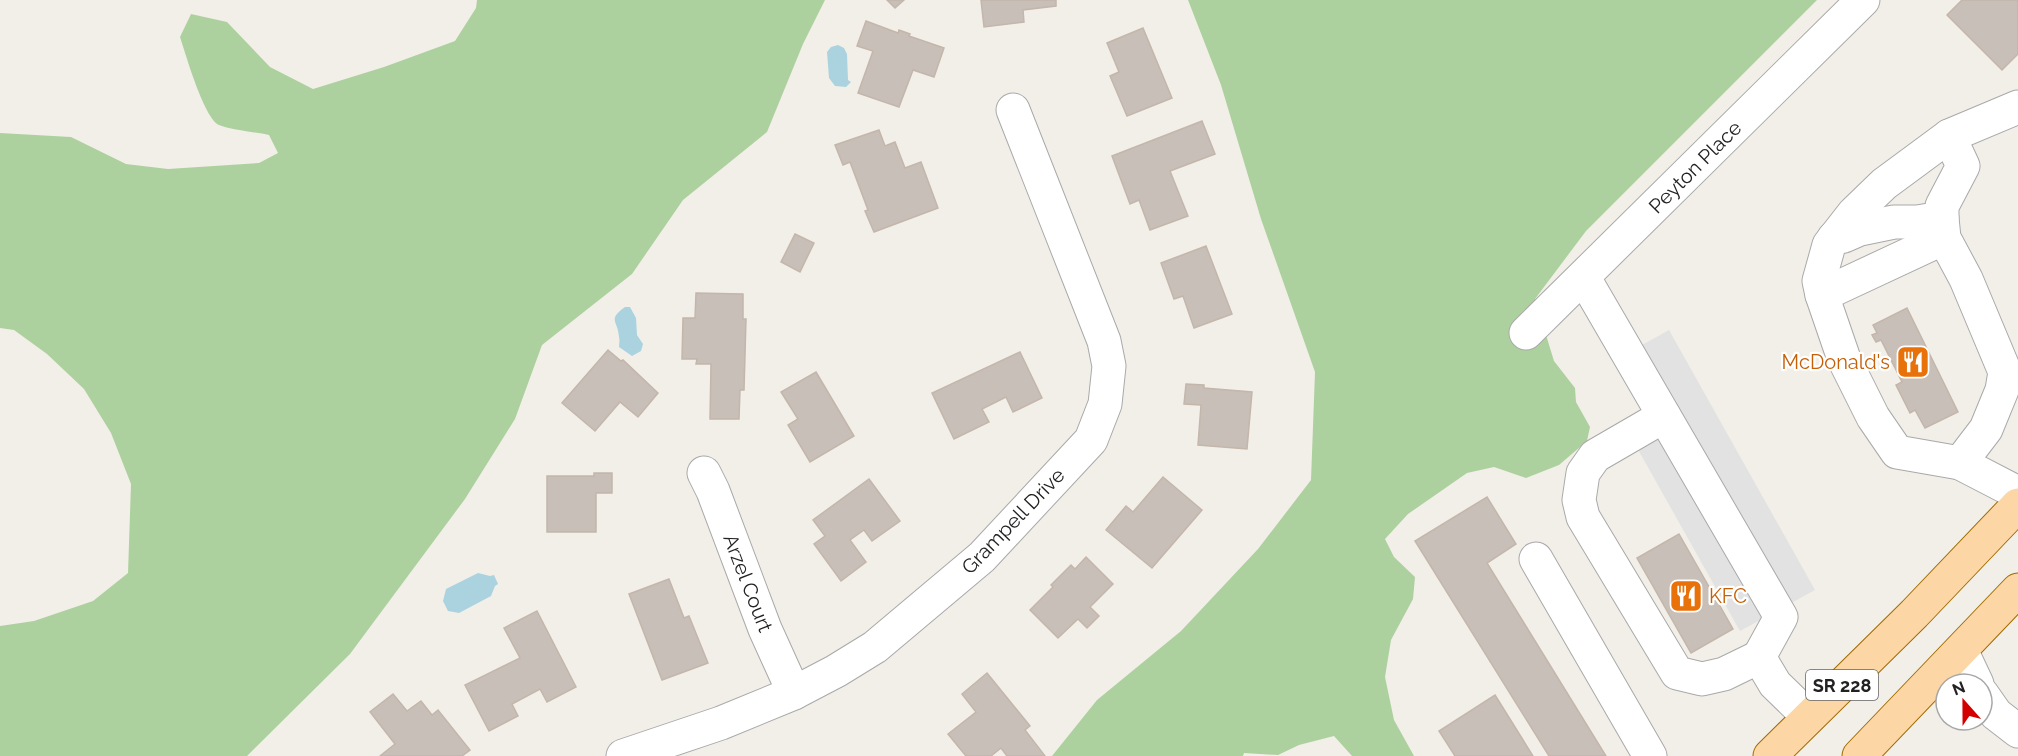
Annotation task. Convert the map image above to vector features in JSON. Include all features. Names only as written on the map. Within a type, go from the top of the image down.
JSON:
[{"type":"main road","name":"SR 228","points":[[1770,756],[1914,614],[2018,505]]},
{"type":"main road","name":"SR 228","points":[[1859,756],[2018,590]]},
{"type":"street","name":"Peyton Place","points":[[1526,333],[1863,0]]},
{"type":"street","points":[[2018,107],[1949,136],[1884,184],[1854,213],[1828,245],[1820,288],[1844,359],[1873,417],[1897,452],[1960,463],[2018,493]]},
{"type":"street","name":"Grampell Drive","points":[[623,756],[721,723],[794,693],[836,671],[874,647],[982,557],[1091,441],[1105,404],[1109,366],[1104,341],[1013,110]]},
{"type":"street","points":[[1949,136],[1963,166],[1942,206],[1943,228],[2005,372],[2002,390],[1986,429],[1960,463]]},
{"type":"street","points":[[1834,238],[1860,229],[1894,222],[1917,222],[1943,228]]},
{"type":"street","points":[[1820,288],[1943,228]]},
{"type":"street","points":[[1584,278],[1781,617],[1759,657],[1724,674],[1702,679],[1677,673],[1583,517],[1580,500],[1583,473],[1595,456],[1664,417]]},
{"type":"street","name":"Arzel Court","points":[[704,473],[765,629],[794,693]]},
{"type":"street","points":[[1536,559],[1650,756]]},
{"type":"street","points":[[1961,650],[1971,672]]},
{"type":"street","points":[[1759,657],[1775,684],[1809,717]]},
{"type":"street","points":[[1994,711],[2018,730]]},
{"type":"street","points":[[2011,756],[2018,750]]},
{"type":"green space","points":[[477,0],[825,0],[803,44],[767,132],[683,200],[632,274],[542,345],[515,419],[465,499],[350,654],[247,756],[0,756],[0,626],[34,621],[93,601],[128,573],[131,484],[111,433],[84,389],[47,354],[14,330],[0,328],[0,133],[71,137],[126,164],[168,169],[259,163],[278,153],[269,135],[219,125],[207,111],[180,37],[191,14],[227,22],[270,67],[313,89],[384,67],[455,41],[476,8]]},
{"type":"green space","points":[[1188,0],[1817,0],[1586,231],[1535,299],[1554,361],[1575,388],[1576,402],[1590,427],[1587,441],[1559,465],[1526,478],[1494,467],[1467,473],[1408,514],[1385,539],[1394,557],[1415,577],[1413,599],[1391,640],[1385,677],[1394,720],[1414,756],[1352,756],[1334,736],[1299,745],[1278,755],[1244,753],[1243,756],[1052,756],[1097,700],[1181,631],[1258,549],[1311,480],[1315,372],[1261,219],[1221,85]]},
{"type":"shaded area","points":[[1669,330],[1815,590],[1740,631],[1627,430],[1648,417],[1615,360]]},
{"type":"water","points":[[838,45],[844,48],[847,54],[848,80],[851,82],[846,87],[835,86],[829,78],[827,52],[831,47]]},
{"type":"water","points":[[625,307],[630,307],[636,318],[637,335],[643,344],[641,351],[632,356],[619,347],[615,320],[616,315]]},
{"type":"water","points":[[478,573],[494,575],[498,584],[491,596],[459,613],[448,611],[443,601],[446,589]]},
{"type":"building","points":[[887,0],[904,0],[895,8]]},
{"type":"building","points":[[981,0],[1056,0],[1056,6],[1023,10],[1024,22],[984,27]]},
{"type":"building","points":[[1962,0],[2018,0],[2018,54],[2002,70],[1947,15]]},
{"type":"building","points":[[866,21],[898,33],[899,30],[910,34],[909,36],[944,48],[934,77],[913,70],[899,107],[858,93],[873,51],[857,46]]},
{"type":"building","points":[[1143,28],[1172,98],[1127,116],[1110,76],[1119,72],[1107,43]]},
{"type":"building","points":[[1202,121],[1215,154],[1170,171],[1188,216],[1150,230],[1139,200],[1130,204],[1112,156]]},
{"type":"building","points":[[879,130],[885,146],[895,142],[905,168],[921,162],[938,208],[874,232],[850,162],[843,165],[835,145]]},
{"type":"building","points":[[795,234],[814,243],[800,272],[781,262]]},
{"type":"building","points":[[1206,246],[1232,314],[1194,328],[1183,296],[1174,299],[1161,263]]},
{"type":"building","points":[[696,293],[743,294],[743,319],[746,319],[744,390],[740,390],[739,419],[710,419],[711,364],[696,364],[697,359],[682,359],[683,318],[695,318]]},
{"type":"building","name":"McDonald's","points":[[1907,308],[1958,412],[1925,428],[1915,410],[1910,413],[1896,385],[1902,382],[1881,340],[1876,342],[1872,335],[1877,333],[1873,325]]},
{"type":"building","points":[[608,350],[621,361],[623,360],[658,393],[638,417],[620,402],[595,431],[562,403]]},
{"type":"building","points":[[1020,352],[1042,398],[1013,412],[1006,397],[982,409],[989,422],[954,439],[932,393]]},
{"type":"building","points":[[816,372],[854,436],[810,462],[788,425],[798,419],[781,392]]},
{"type":"building","points":[[1186,384],[1204,385],[1204,388],[1252,392],[1247,449],[1198,445],[1201,405],[1184,404]]},
{"type":"building","points":[[594,473],[612,473],[612,493],[596,493],[596,532],[547,532],[547,476],[594,476]]},
{"type":"building","points":[[1163,477],[1202,510],[1152,568],[1106,530],[1126,506],[1133,512]]},
{"type":"building","points":[[869,479],[900,521],[872,541],[864,530],[850,540],[866,562],[841,581],[814,544],[825,536],[813,520]]},
{"type":"building","points":[[1487,497],[1516,544],[1487,563],[1606,756],[1549,756],[1415,541]]},
{"type":"building","points":[[1679,534],[1733,629],[1691,653],[1637,558]]},
{"type":"building","points":[[1086,557],[1113,584],[1090,607],[1099,616],[1087,628],[1078,619],[1058,638],[1030,610],[1071,565],[1075,569]]},
{"type":"building","points":[[669,579],[684,618],[689,616],[708,663],[662,680],[629,594]]},
{"type":"building","points":[[537,611],[576,687],[547,702],[540,689],[512,704],[518,716],[489,731],[465,685],[520,658],[504,628]]},
{"type":"building","points":[[987,673],[1030,726],[1025,730],[1045,756],[1007,756],[1001,748],[991,756],[966,756],[948,734],[976,712],[962,694]]},
{"type":"building","points":[[393,694],[407,711],[421,701],[432,715],[438,710],[470,750],[462,756],[380,756],[395,744],[370,712]]},
{"type":"building","points":[[1495,695],[1533,756],[1455,756],[1439,731]]},
{"type":"place","name":"McDonald's","points":[[1913,362]]},
{"type":"place","name":"KFC","points":[[1686,596]]}]
